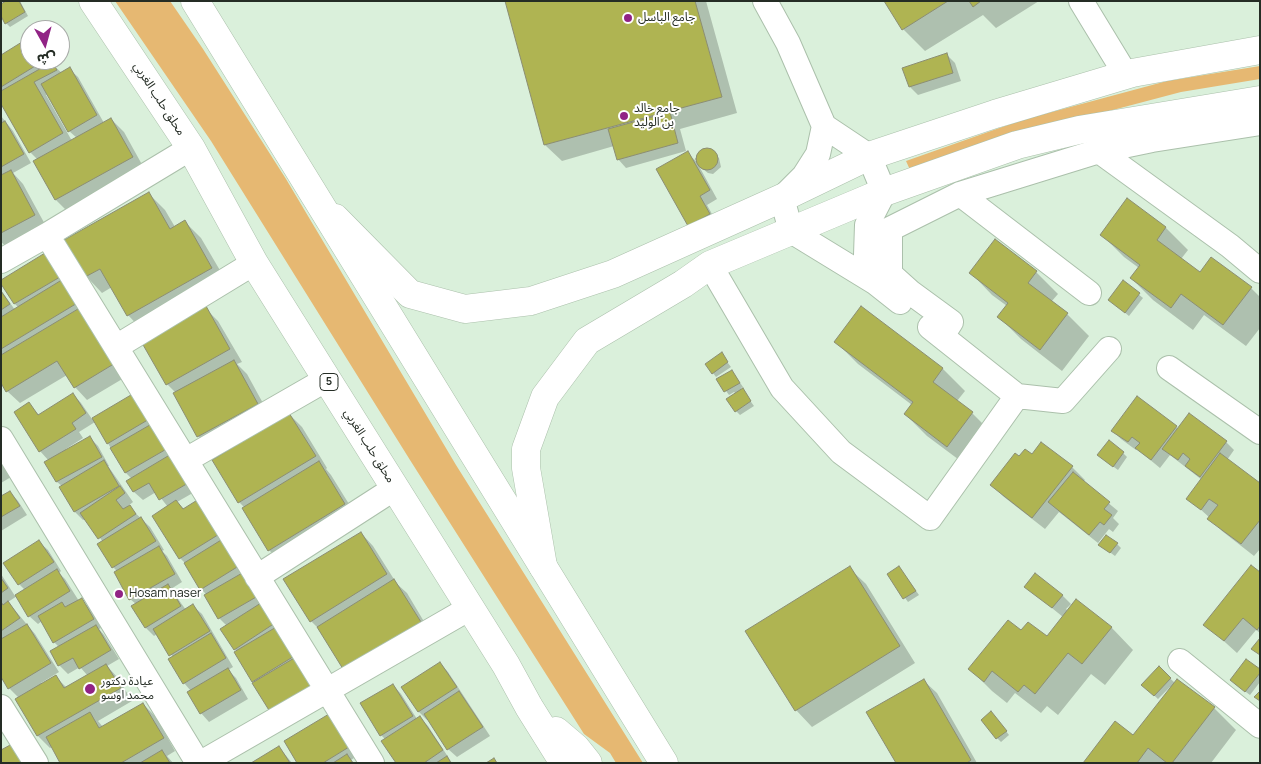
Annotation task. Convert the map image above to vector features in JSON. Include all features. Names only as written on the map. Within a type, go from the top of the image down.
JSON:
[{"type":"main road","name":"محلق حلب الغربي","points":[[93,1],[191,148],[254,263],[506,665],[564,763]]},
{"type":"main road","points":[[195,1],[664,763]]},
{"type":"main road","points":[[320,203],[410,294],[465,309],[531,301],[613,274],[870,156],[995,114],[1126,75],[1260,50]]},
{"type":"main road","points":[[543,567],[526,468],[526,449],[545,397],[587,341],[683,284],[710,265],[884,192],[1017,145],[1079,130],[1260,100]]},
{"type":"main road","points":[[529,706],[576,748],[588,763]]},
{"type":"street","points":[[1081,1],[1126,75]]},
{"type":"street","points":[[770,3],[824,126],[870,156],[884,192],[867,225],[866,255],[876,283]]},
{"type":"street","points":[[942,336],[951,322],[910,292],[890,274],[890,229],[960,194],[1099,151],[1152,140],[1260,123]]},
{"type":"street","points":[[824,126],[818,154],[804,176],[782,198],[791,232],[876,283],[1017,396],[1063,401],[1108,348]]},
{"type":"street","points":[[1,261],[191,148]]},
{"type":"street","points":[[1099,151],[1260,271]]},
{"type":"street","points":[[960,194],[1089,293]]},
{"type":"street","points":[[47,235],[372,763]]},
{"type":"street","points":[[116,347],[254,263]]},
{"type":"street","points":[[710,265],[782,388],[841,452],[930,518],[1017,396]]},
{"type":"street","points":[[1169,368],[1260,432]]},
{"type":"street","points":[[186,460],[327,379]]},
{"type":"street","points":[[1,439],[200,763],[470,608]]},
{"type":"street","points":[[257,577],[396,488]]},
{"type":"street","points":[[1180,662],[1260,726]]},
{"type":"street","points":[[1,707],[36,763]]},
{"type":"shaded area","points":[[115,1],[170,1],[286,179],[456,465],[643,763],[616,763],[610,753],[584,734],[211,141]]},
{"type":"shaded area","points":[[1260,66],[1260,79],[1181,92],[1022,134],[911,172],[906,161],[1022,120],[1167,81]]},
{"type":"building","points":[[6,1],[19,1],[25,12],[5,24],[1,16],[1,4]]},
{"type":"building","points":[[505,1],[695,1],[722,97],[544,145]]},
{"type":"building","points":[[884,1],[948,1],[902,30]]},
{"type":"building","points":[[969,1],[981,1],[973,7]]},
{"type":"building","points":[[20,43],[20,70],[29,70],[1,87],[1,55]]},
{"type":"building","points":[[947,53],[953,73],[909,87],[902,68]]},
{"type":"building","points":[[70,67],[97,115],[68,132],[41,84],[65,70],[70,70]]},
{"type":"building","points":[[38,70],[57,70],[34,82],[63,133],[29,153],[1,104],[1,91]]},
{"type":"building","points":[[670,112],[678,143],[617,160],[608,129]]},
{"type":"building","points":[[111,118],[133,157],[55,200],[33,161]]},
{"type":"building","points":[[5,121],[24,154],[1,167],[1,123]]},
{"type":"building","points":[[707,148],[715,151],[718,159],[715,167],[707,170],[699,167],[696,159],[699,151]]},
{"type":"building","points":[[688,151],[710,190],[700,196],[710,214],[688,226],[656,169]]},
{"type":"building","points":[[11,170],[35,215],[1,233],[1,175]]},
{"type":"building","points":[[149,192],[170,229],[185,220],[212,268],[127,316],[100,269],[85,277],[64,240]]},
{"type":"building","points":[[1127,198],[1166,227],[1157,240],[1200,272],[1211,257],[1252,287],[1223,325],[1181,294],[1171,308],[1130,278],[1140,265],[1100,235]]},
{"type":"building","points":[[995,239],[1037,271],[1028,283],[1068,313],[1040,350],[997,317],[1008,303],[969,273]]},
{"type":"building","points":[[45,253],[60,277],[14,304],[1,284],[1,280]]},
{"type":"building","points":[[65,278],[79,302],[1,349],[1,317]]},
{"type":"building","points":[[1123,280],[1140,293],[1125,313],[1108,300]]},
{"type":"building","points":[[1,291],[10,304],[1,310]]},
{"type":"building","points":[[83,306],[117,362],[74,388],[57,361],[6,392],[1,383],[1,355]]},
{"type":"building","points":[[206,306],[230,349],[166,385],[142,343]]},
{"type":"building","points":[[861,306],[943,368],[933,382],[973,412],[947,447],[904,414],[913,402],[834,342]]},
{"type":"building","points":[[722,352],[728,362],[712,374],[705,364]]},
{"type":"building","points":[[234,360],[258,404],[197,437],[173,393]]},
{"type":"building","points":[[732,370],[740,383],[724,392],[716,379]]},
{"type":"building","points":[[743,388],[751,401],[735,412],[726,399]]},
{"type":"building","points":[[136,392],[151,418],[107,444],[92,418]]},
{"type":"building","points":[[73,393],[86,413],[72,423],[76,429],[39,452],[14,412],[29,402],[38,415]]},
{"type":"building","points":[[1137,396],[1177,426],[1151,460],[1135,448],[1140,443],[1132,437],[1128,442],[1111,431]]},
{"type":"building","points":[[289,413],[316,456],[238,503],[212,460]]},
{"type":"building","points":[[1189,413],[1227,441],[1200,477],[1185,466],[1190,459],[1183,453],[1178,460],[1162,449]]},
{"type":"building","points":[[155,422],[170,447],[125,473],[110,448]]},
{"type":"building","points":[[90,436],[102,457],[56,482],[44,462]]},
{"type":"building","points":[[1109,440],[1124,452],[1113,467],[1097,455]]},
{"type":"building","points":[[1041,442],[1073,466],[1032,518],[990,485],[1015,453],[1019,456],[1025,449],[1032,454]]},
{"type":"building","points":[[173,453],[190,482],[159,500],[149,483],[133,492],[126,481]]},
{"type":"building","points":[[1220,453],[1260,483],[1260,520],[1241,544],[1207,519],[1218,505],[1209,499],[1201,510],[1186,499]]},
{"type":"building","points":[[104,460],[119,486],[74,512],[59,487]]},
{"type":"building","points":[[319,461],[345,504],[268,551],[242,508]]},
{"type":"building","points":[[1073,472],[1110,502],[1104,509],[1112,515],[1104,525],[1100,522],[1089,535],[1048,502]]},
{"type":"building","points":[[120,486],[125,493],[116,500],[123,509],[130,505],[136,514],[98,539],[80,513]]},
{"type":"building","points":[[10,491],[20,506],[1,517],[1,496]]},
{"type":"building","points":[[199,499],[221,533],[179,559],[152,516],[176,500],[183,509]]},
{"type":"building","points":[[141,517],[156,541],[112,568],[97,544]]},
{"type":"building","points":[[361,532],[387,574],[310,622],[283,579]]},
{"type":"building","points":[[1106,535],[1118,543],[1110,553],[1098,545]]},
{"type":"building","points":[[226,537],[242,564],[200,590],[184,563]]},
{"type":"building","points":[[39,540],[54,562],[18,585],[3,563]]},
{"type":"building","points":[[159,546],[175,574],[129,600],[114,572]]},
{"type":"building","points":[[1251,565],[1260,572],[1260,626],[1257,630],[1243,618],[1224,641],[1203,625]]},
{"type":"building","points":[[850,566],[900,646],[795,711],[745,631]]},
{"type":"building","points":[[899,566],[916,591],[903,599],[887,574]]},
{"type":"building","points":[[57,569],[70,591],[28,617],[15,595]]},
{"type":"building","points":[[244,572],[258,596],[218,619],[204,595]]},
{"type":"building","points":[[1035,573],[1063,595],[1052,608],[1024,587]]},
{"type":"building","points":[[1,578],[8,588],[1,593]]},
{"type":"building","points":[[394,579],[421,622],[343,669],[317,627]]},
{"type":"building","points":[[168,584],[181,606],[145,628],[131,606]]},
{"type":"building","points":[[82,598],[94,619],[53,643],[38,616],[62,602],[65,607]]},
{"type":"building","points":[[1076,599],[1112,627],[1082,664],[1068,653],[1035,694],[1024,685],[1018,692],[992,671],[984,682],[968,669],[1008,620],[1021,630],[1028,622],[1047,636]]},
{"type":"building","points":[[8,601],[20,618],[1,631],[1,602],[3,605]]},
{"type":"building","points":[[261,603],[275,623],[234,650],[220,629]]},
{"type":"building","points":[[193,604],[210,631],[169,656],[153,629]]},
{"type":"building","points":[[27,624],[51,663],[8,689],[1,677],[1,639]]},
{"type":"building","points":[[96,625],[111,650],[79,669],[73,658],[58,666],[50,651]]},
{"type":"building","points":[[278,626],[296,655],[252,682],[234,652]]},
{"type":"building","points":[[211,633],[226,658],[183,684],[168,659]]},
{"type":"building","points":[[1260,638],[1260,655],[1251,649]]},
{"type":"building","points":[[296,657],[316,689],[272,715],[252,683]]},
{"type":"building","points":[[1246,659],[1260,669],[1260,673],[1245,692],[1230,680]]},
{"type":"building","points":[[440,662],[457,687],[418,712],[401,687]]},
{"type":"building","points":[[106,664],[121,688],[37,736],[15,699],[56,675],[64,688]]},
{"type":"building","points":[[1159,666],[1171,678],[1154,696],[1141,685]]},
{"type":"building","points":[[228,668],[241,690],[200,714],[187,692]]},
{"type":"building","points":[[924,679],[971,760],[967,763],[896,763],[866,712]]},
{"type":"building","points":[[1177,679],[1215,707],[1172,763],[1167,763],[1148,748],[1137,763],[1083,763],[1115,721],[1133,735]]},
{"type":"building","points":[[393,684],[413,716],[380,736],[360,703]]},
{"type":"building","points":[[459,691],[483,727],[447,750],[424,714]]},
{"type":"building","points":[[1260,691],[1260,701],[1254,697]]},
{"type":"building","points":[[143,703],[164,738],[121,763],[60,763],[46,737],[90,712],[99,728]]},
{"type":"building","points":[[991,711],[1007,731],[996,739],[981,720]]},
{"type":"building","points":[[329,714],[349,747],[323,763],[297,763],[284,741]]},
{"type":"building","points":[[420,716],[443,750],[424,763],[396,763],[381,741]]},
{"type":"building","points":[[12,744],[24,763],[1,763],[1,750]]},
{"type":"building","points":[[279,746],[290,763],[251,763]]},
{"type":"building","points":[[162,750],[170,763],[140,763]]},
{"type":"building","points":[[347,754],[353,763],[333,763]]},
{"type":"building","points":[[447,756],[451,763],[436,763]]},
{"type":"building","points":[[494,758],[497,763],[486,763]]},
{"type":"place","name":"جامع الباسل","points":[[628,18]]},
{"type":"place","name":"جامع خالد بن الوليد","points":[[624,116]]},
{"type":"place","name":"Hosam naser","points":[[119,594]]},
{"type":"place","name":"عيادة دكتور محمد اوسو","points":[[90,689]]}]
